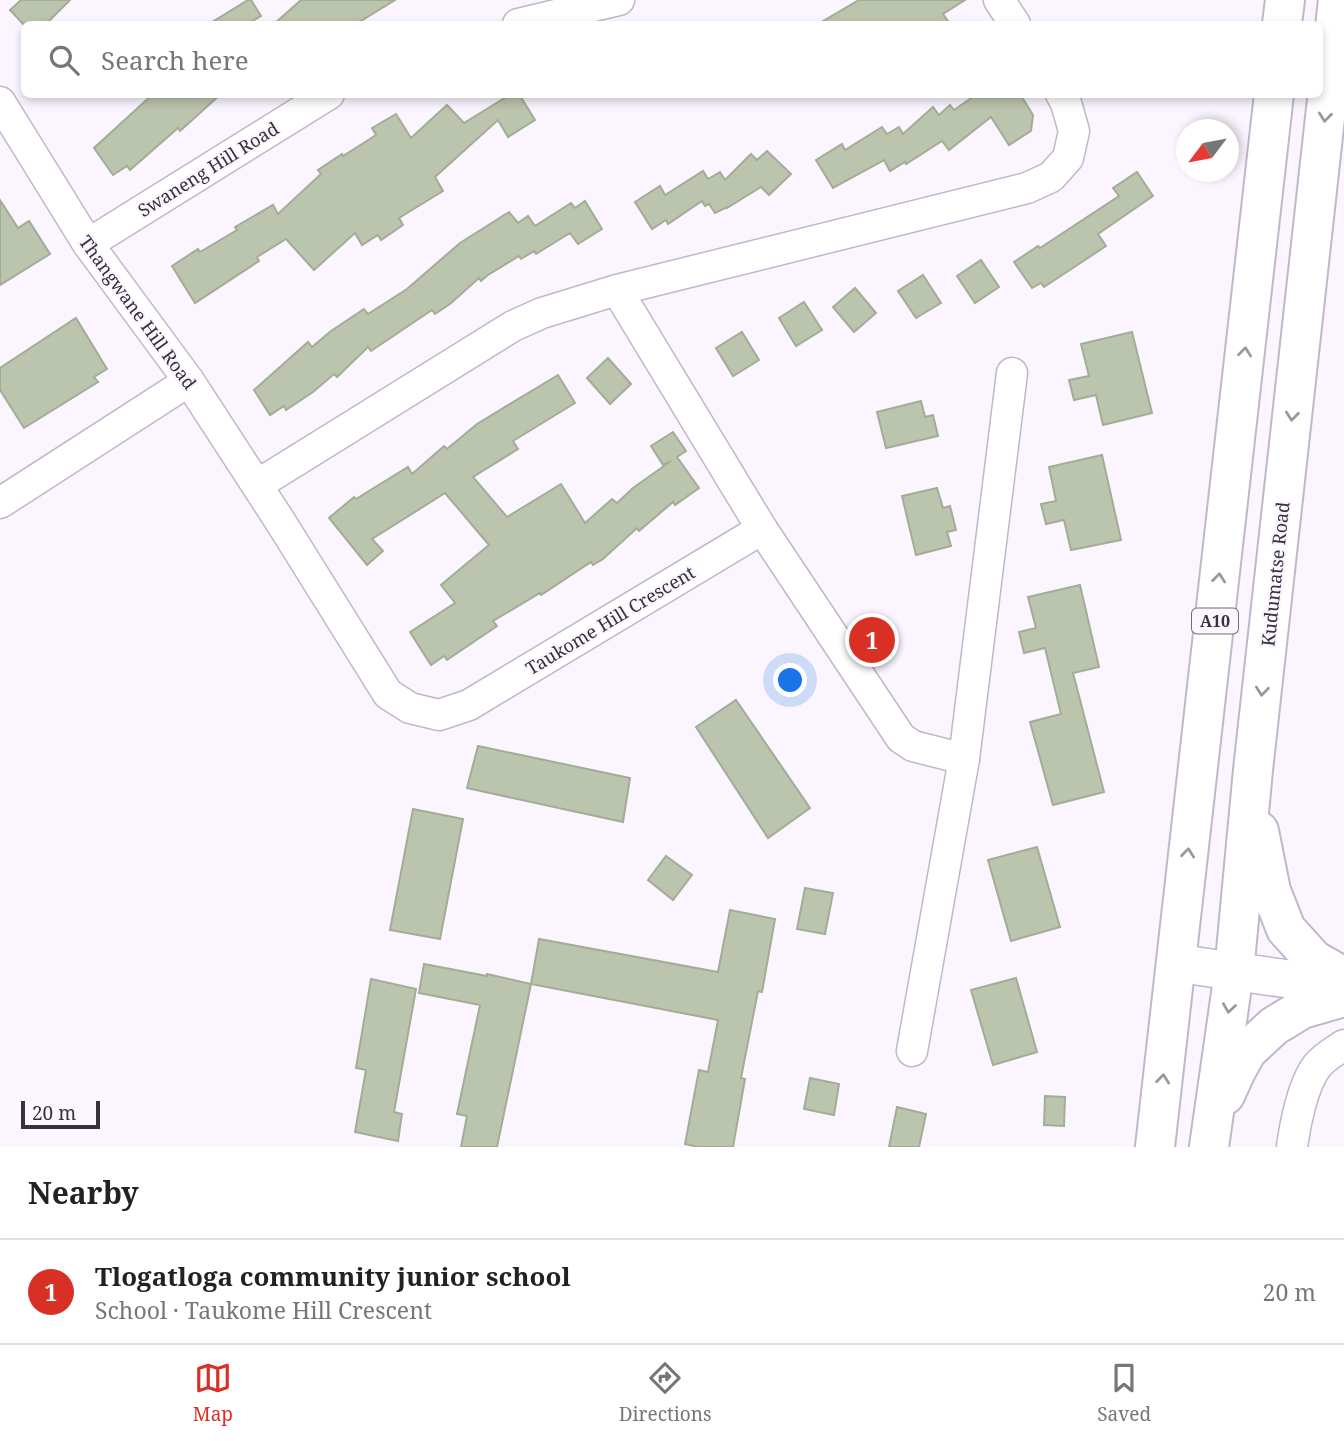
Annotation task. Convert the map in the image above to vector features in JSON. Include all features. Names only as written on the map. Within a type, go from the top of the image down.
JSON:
[{"type":"main road","points":[[1282,21],[1285,0]]},
{"type":"main road","name":"Kudumatse Road","points":[[1210,1138],[1234,972],[1253,770],[1338,0]]},
{"type":"main road","name":"A10","points":[[1155,1147],[1275,98]]},
{"type":"main road","points":[[1253,770],[1260,838],[1271,891],[1286,929],[1314,960],[1344,977]]},
{"type":"main road","points":[[1210,1138],[1236,1071],[1247,1051],[1274,1026],[1302,1009],[1344,997]]},
{"type":"street","points":[[531,21],[619,0]]},
{"type":"street","points":[[999,0],[1014,21]]},
{"type":"street","name":"Swaneng Hill Road","points":[[88,244],[324,98]]},
{"type":"street","points":[[257,485],[513,326],[542,313],[617,290],[1027,188],[1051,177],[1068,158],[1074,131],[1063,98]]},
{"type":"street","name":"Thangwane Hill Road","points":[[0,102],[88,244],[189,381],[280,521]]},
{"type":"street","points":[[617,290],[762,529],[901,738],[913,746],[964,759]]},
{"type":"street","points":[[912,1051],[964,759],[1012,373]]},
{"type":"street","points":[[0,503],[189,381]]},
{"type":"street","name":"Taukome Hill Crescent","points":[[280,521],[388,694],[410,708],[439,715],[469,705],[762,529]]},
{"type":"street","points":[[1176,963],[1344,987]]},
{"type":"street","points":[[1292,1147],[1295,1124],[1310,1078],[1324,1058],[1344,1045]]},
{"type":"building","points":[[21,0],[70,0],[49,21],[21,22],[10,10]]},
{"type":"building","points":[[248,0],[251,0],[261,16],[252,21],[214,21]]},
{"type":"building","points":[[301,0],[395,0],[361,21],[277,21]]},
{"type":"building","points":[[859,0],[965,0],[943,14],[948,21],[823,21]]},
{"type":"building","points":[[149,98],[217,98],[130,170],[127,166],[113,175],[94,148]]},
{"type":"building","points":[[505,98],[521,98],[535,120],[508,137],[498,120],[435,177],[443,191],[399,218],[403,225],[381,240],[378,235],[362,245],[355,233],[314,270],[286,239],[257,257],[259,261],[195,303],[172,266],[198,249],[200,252],[237,230],[235,227],[273,205],[278,214],[321,174],[318,170],[376,135],[372,128],[396,114],[411,138],[447,105],[464,123]]},
{"type":"building","points":[[971,98],[1022,98],[1033,115],[1031,131],[1009,145],[991,117],[949,150],[942,141],[890,171],[884,160],[833,188],[816,160],[842,144],[845,150],[882,127],[887,134],[899,127],[903,134],[933,107],[939,115],[950,105],[954,110]]},
{"type":"building","points":[[767,151],[791,174],[769,195],[761,187],[715,213],[709,204],[705,206],[702,201],[668,224],[666,220],[652,229],[635,202],[660,186],[665,195],[703,171],[708,179],[720,172],[725,180],[751,154],[757,160]]},
{"type":"building","points":[[1137,172],[1153,196],[1098,234],[1106,246],[1044,287],[1041,283],[1032,288],[1014,262],[1119,196],[1113,188]]},
{"type":"building","points":[[0,200],[18,228],[29,221],[50,254],[0,285]]},
{"type":"building","points":[[585,201],[602,229],[578,244],[570,233],[536,254],[534,251],[521,259],[519,256],[481,281],[479,278],[435,314],[432,310],[371,351],[368,347],[337,377],[334,374],[286,410],[284,406],[270,415],[254,390],[308,342],[312,347],[364,309],[368,314],[407,289],[460,243],[509,212],[518,223],[528,216],[535,226],[571,203],[575,208]]},
{"type":"building","points":[[981,260],[999,287],[975,303],[957,276]]},
{"type":"building","points":[[923,275],[941,303],[916,318],[898,291]]},
{"type":"building","points":[[855,288],[876,313],[854,332],[833,307]]},
{"type":"building","points":[[804,302],[822,330],[796,346],[779,318]]},
{"type":"building","points":[[76,318],[107,369],[94,377],[98,382],[24,428],[0,390],[0,368]]},
{"type":"building","points":[[742,332],[759,360],[733,376],[716,348]]},
{"type":"building","points":[[1132,332],[1152,413],[1103,425],[1096,395],[1074,400],[1069,380],[1089,376],[1081,344]]},
{"type":"building","points":[[608,358],[631,384],[610,404],[587,378]]},
{"type":"building","points":[[558,375],[575,403],[513,441],[518,449],[473,477],[507,517],[561,484],[585,523],[612,499],[617,503],[671,461],[663,465],[651,446],[673,432],[686,451],[677,457],[699,488],[675,505],[673,502],[639,531],[637,528],[603,559],[593,565],[591,562],[541,595],[540,593],[493,621],[497,626],[447,660],[444,656],[431,665],[410,632],[455,603],[441,585],[489,545],[445,493],[372,539],[383,551],[367,565],[329,518],[354,497],[356,499],[408,467],[412,474],[444,446],[447,449],[477,424]]},
{"type":"building","points":[[921,401],[925,417],[933,415],[938,436],[886,448],[877,412]]},
{"type":"building","points":[[1102,455],[1121,540],[1071,550],[1064,520],[1046,524],[1041,504],[1056,501],[1049,467]]},
{"type":"building","points":[[937,488],[943,508],[950,506],[956,530],[947,532],[951,546],[916,555],[902,496]]},
{"type":"building","points":[[1080,585],[1099,667],[1073,673],[1104,792],[1053,805],[1030,722],[1061,714],[1045,648],[1024,653],[1019,632],[1036,628],[1028,597]]},
{"type":"building","points":[[736,700],[810,808],[768,838],[696,727]]},
{"type":"building","points":[[478,746],[630,778],[623,822],[467,788]]},
{"type":"building","points":[[413,809],[463,819],[440,939],[390,930]]},
{"type":"building","points":[[1037,847],[1060,927],[1011,941],[988,860]]},
{"type":"building","points":[[666,856],[692,875],[673,900],[648,880]]},
{"type":"building","points":[[805,888],[833,893],[825,934],[797,929]]},
{"type":"building","points":[[730,910],[775,919],[762,992],[758,991],[741,1078],[745,1079],[733,1147],[698,1147],[685,1144],[699,1070],[708,1072],[718,1020],[531,984],[539,939],[718,972]]},
{"type":"building","points":[[424,964],[531,984],[497,1147],[461,1147],[467,1116],[457,1114],[480,1005],[419,993]]},
{"type":"building","points":[[1016,978],[1037,1052],[993,1065],[971,990]]},
{"type":"building","points":[[371,979],[416,989],[394,1112],[402,1114],[398,1141],[355,1132],[366,1070],[356,1068]]},
{"type":"building","points":[[810,1078],[839,1084],[834,1115],[804,1109]]},
{"type":"building","points":[[1045,1096],[1065,1097],[1064,1126],[1044,1125]]},
{"type":"building","points":[[897,1107],[926,1114],[919,1147],[889,1147]]},
{"type":"place","name":"Tlogatloga community junior school","points":[[872,640]]}]
